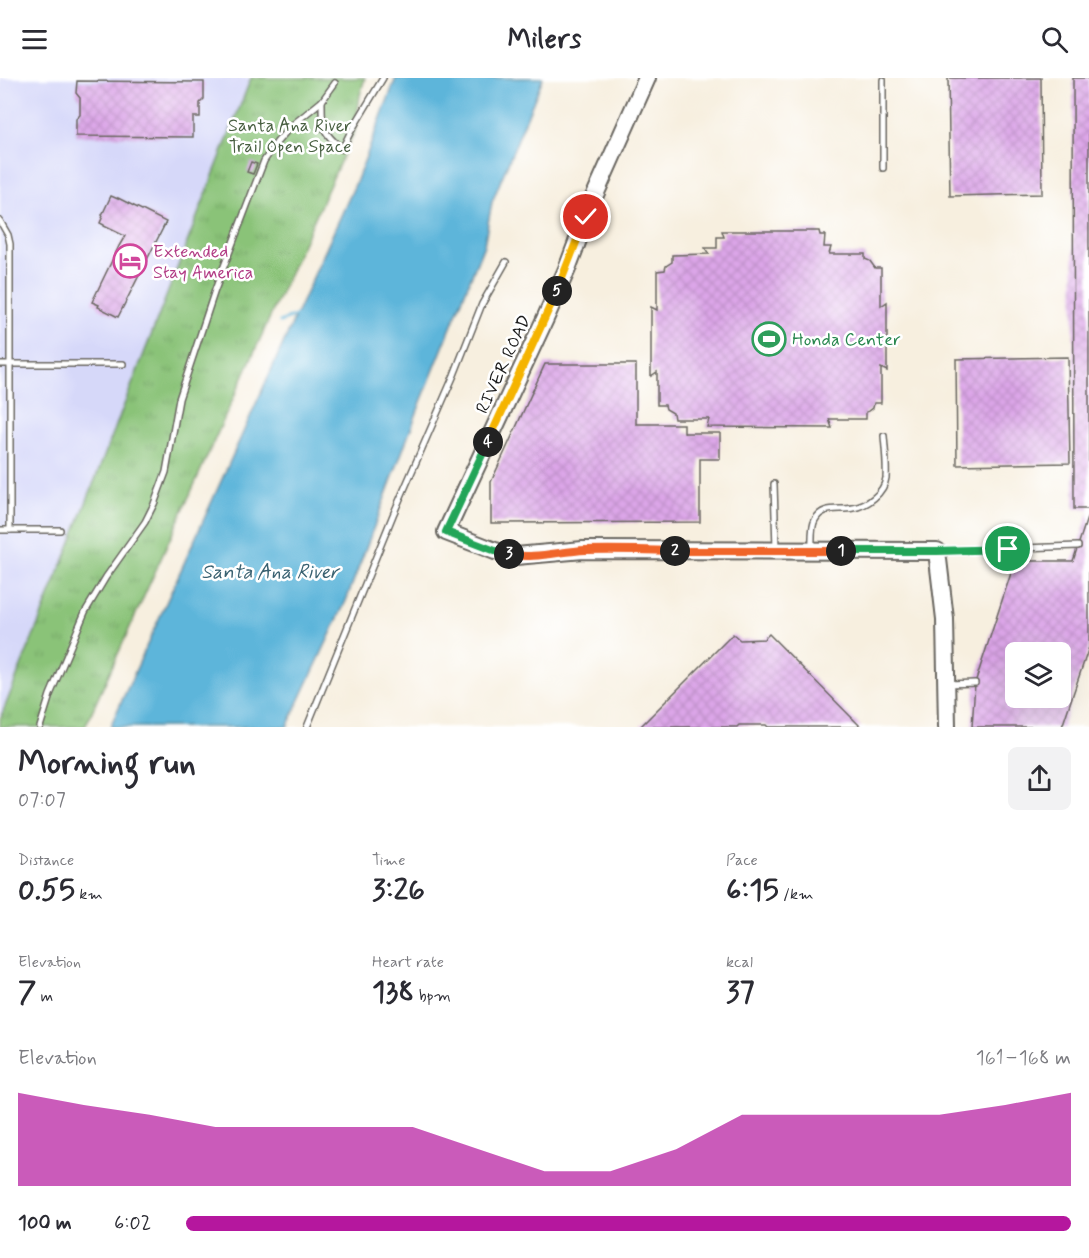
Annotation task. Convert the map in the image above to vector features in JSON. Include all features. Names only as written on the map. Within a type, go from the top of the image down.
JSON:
[{"type":"main road","name":"RIVER ROAD","points":[[647,78],[594,197],[545,319],[446,532],[495,551],[516,556],[583,550],[776,551]]},
{"type":"main road","points":[[776,551],[937,551],[945,619],[947,727]]},
{"type":"lane","points":[[322,101],[322,124],[328,138],[342,149],[382,78]]},
{"type":"lane","points":[[883,80],[883,168]]},
{"type":"lane","points":[[40,727],[50,695],[85,612],[106,577],[145,522],[154,504],[166,472],[179,399],[215,290],[264,161],[291,126],[322,101],[335,83]]},
{"type":"lane","points":[[0,221],[10,244],[10,530]]},
{"type":"lane","points":[[307,727],[482,304],[506,262]]},
{"type":"lane","points":[[0,364],[123,364]]},
{"type":"lane","points":[[811,551],[813,523],[819,515],[827,509],[855,508],[879,493],[886,480],[884,436]]},
{"type":"lane","points":[[774,484],[776,551]]},
{"type":"lane","points":[[0,530],[60,530]]},
{"type":"lane","points":[[937,551],[1078,546]]},
{"type":"lane","points":[[947,684],[975,684]]},
{"type":"shaded area","points":[[0,78],[251,78],[0,719]]},
{"type":"green space","name":"Santa Ana River Trail Open Space","points":[[251,78],[365,78],[355,131],[85,727],[0,727],[0,719]]},
{"type":"water","name":"Santa Ana River","points":[[396,78],[543,78],[492,202],[484,245],[421,402],[346,601],[287,727],[110,727],[357,180]]},
{"type":"building","points":[[948,78],[1041,78],[1042,194],[950,196]]},
{"type":"building","points":[[1073,78],[1089,78],[1089,509],[1074,509]]},
{"type":"building","points":[[77,81],[204,82],[204,99],[200,103],[200,117],[193,117],[193,137],[76,136],[76,119],[80,115],[80,98],[76,93]]},
{"type":"building","points":[[251,162],[257,164],[253,174],[247,172]]},
{"type":"building","name":"Extended Stay America","points":[[111,196],[166,222],[118,317],[92,302],[125,236],[100,223]]},
{"type":"building","name":"Honda Center","points":[[722,231],[819,231],[820,235],[825,235],[824,247],[831,247],[829,254],[865,254],[865,259],[870,261],[875,268],[881,268],[881,306],[887,302],[887,371],[881,368],[881,403],[874,403],[873,408],[866,412],[866,419],[829,419],[832,428],[707,427],[709,419],[674,419],[673,413],[666,409],[665,405],[657,405],[657,372],[651,376],[651,307],[657,310],[657,271],[665,270],[666,266],[672,262],[672,255],[709,254],[705,248],[717,248],[717,237],[724,237]]},
{"type":"building","points":[[1068,357],[1070,463],[957,465],[956,359]]},
{"type":"building","points":[[545,364],[636,364],[636,424],[684,424],[684,433],[720,433],[720,459],[700,459],[700,522],[491,523],[491,482]]},
{"type":"building","points":[[1089,512],[1089,647],[1071,700],[1071,642],[1005,642],[1005,708],[1068,708],[1062,727],[972,727],[975,683],[1015,561],[1073,561]]},
{"type":"building","points":[[733,634],[740,640],[764,639],[769,634],[861,727],[739,725],[737,727],[640,727]]},
{"type":"waterway","points":[[280,322],[298,315]]},
{"type":"place","name":"Extended Stay America","points":[[130,261]]},
{"type":"place","name":"Honda Center","points":[[769,339]]},
{"type":"route","points":[[586,217],[545,319],[446,532],[495,551],[516,556],[583,550],[937,551],[1008,549]]}]
